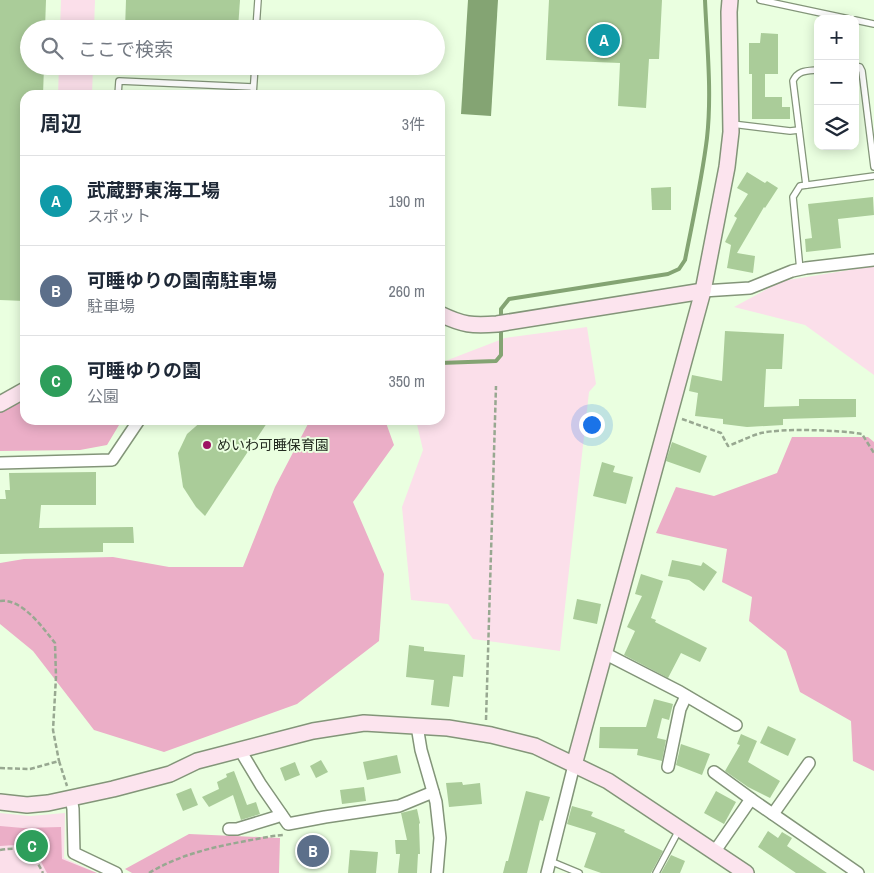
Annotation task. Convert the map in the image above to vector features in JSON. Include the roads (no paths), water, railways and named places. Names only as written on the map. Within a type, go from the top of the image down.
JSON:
[{"type":"street","points":[[546,873],[703,291],[727,167],[731,124],[730,0]]},
{"type":"street","points":[[445,316],[459,323],[477,326],[497,324],[703,291],[750,288],[800,270],[874,260]]},
{"type":"street","points":[[0,404],[20,393]]},
{"type":"street","points":[[0,463],[112,460],[136,425]]},
{"type":"street","points":[[604,654],[686,696],[736,725]]},
{"type":"street","points":[[668,767],[680,709],[686,696]]},
{"type":"street","points":[[0,802],[27,805],[48,803],[113,789],[170,774],[197,761],[313,731],[364,723],[418,726],[486,734],[535,746],[608,780],[746,873]]},
{"type":"street","points":[[418,726],[421,750],[436,802],[440,838],[437,873]]},
{"type":"street","points":[[240,750],[288,824],[399,806],[433,792]]},
{"type":"street","points":[[773,814],[809,763]]},
{"type":"street","points":[[714,772],[858,873]]},
{"type":"street","points":[[70,798],[74,853],[116,873]]},
{"type":"street","points":[[715,851],[751,799]]},
{"type":"street","points":[[229,829],[237,829],[281,814]]},
{"type":"lane","points":[[257,20],[258,0]]},
{"type":"lane","points":[[760,0],[830,15]]},
{"type":"lane","points":[[859,21],[874,24]]},
{"type":"lane","points":[[859,67],[862,71],[874,167]]},
{"type":"lane","points":[[806,185],[793,81],[800,72],[814,70]]},
{"type":"lane","points":[[254,75],[254,90]]},
{"type":"lane","points":[[118,90],[119,81],[254,87]]},
{"type":"lane","points":[[731,124],[790,131],[799,130]]},
{"type":"lane","points":[[800,270],[793,197],[800,186],[874,176]]},
{"type":"lane","points":[[656,873],[680,828]]},
{"type":"lane","points":[[550,861],[579,873]]},
{"type":"waterway","points":[[501,319],[501,309],[509,299],[668,274],[679,269],[685,260],[703,169],[707,138],[709,69],[705,0]]},
{"type":"waterway","points":[[445,363],[496,361],[501,355],[501,328]]},
{"type":"place","name":"武蔵野東海工場","points":[[604,40]]},
{"type":"place","name":"めいわ可睡保育園","points":[[207,445]]},
{"type":"place","name":"可睡ゆりの園","points":[[32,846]]},
{"type":"place","name":"可睡ゆりの園南駐車場","points":[[313,851]]}]
